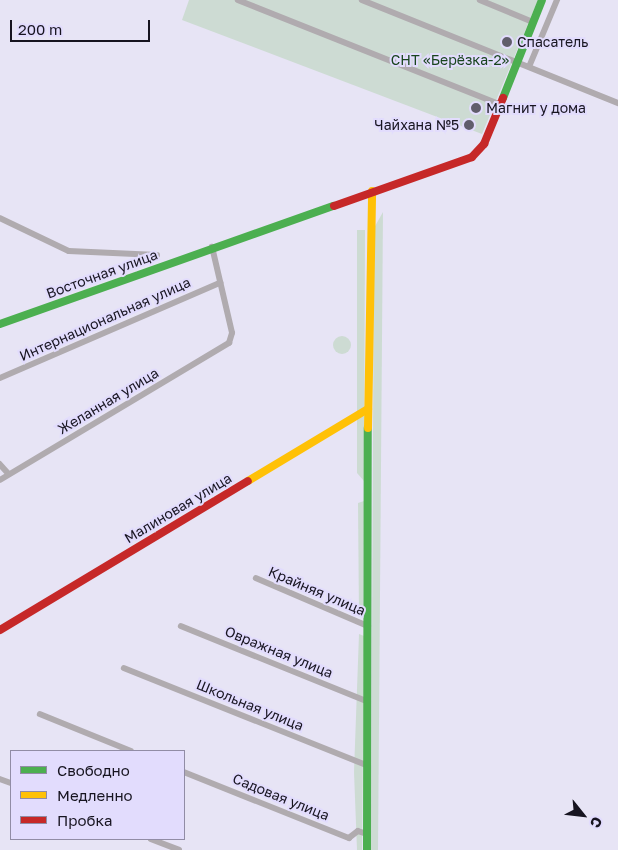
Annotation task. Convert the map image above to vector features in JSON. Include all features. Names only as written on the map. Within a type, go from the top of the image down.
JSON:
[{"type":"street","points":[[238,0],[500,104]]},
{"type":"street","points":[[362,0],[618,103]]},
{"type":"street","points":[[480,0],[533,22]]},
{"type":"street","name":"Восточная улица","points":[[0,324],[472,157],[484,144],[542,0]]},
{"type":"street","points":[[529,67],[556,0]]},
{"type":"street","points":[[367,850],[368,257],[372,191]]},
{"type":"street","points":[[0,218],[69,251],[157,255]]},
{"type":"street","points":[[212,248],[220,283]]},
{"type":"street","name":"Желанная улица","points":[[0,480],[229,343],[232,333],[220,283]]},
{"type":"street","name":"Интернациональная улица","points":[[0,378],[220,283]]},
{"type":"street","name":"Малиновая улица","points":[[0,630],[368,409]]},
{"type":"street","points":[[0,464],[9,474]]},
{"type":"street","name":"Крайняя улица","points":[[256,578],[368,626]]},
{"type":"street","name":"Овражная улица","points":[[180,626],[368,701]]},
{"type":"street","name":"Школьная улица","points":[[124,668],[367,765]]},
{"type":"street","points":[[40,714],[129,750]]},
{"type":"street","name":"Садовая улица","points":[[185,772],[349,838],[358,831],[367,834]]},
{"type":"street","points":[[154,840],[179,850]]},
{"type":"green space","name":"СНТ «Берёзка-2»","points":[[189,0],[538,0],[482,134],[182,20]]},
{"type":"green space","points":[[383,212],[378,850],[371,850],[374,228]]},
{"type":"green space","points":[[357,230],[365,230],[364,481],[357,473]]},
{"type":"green space","points":[[338,336],[346,336],[351,341],[349,352],[338,354],[333,349],[333,341]]},
{"type":"green space","points":[[364,501],[363,608],[359,617],[358,503]]},
{"type":"green space","points":[[359,634],[364,636],[362,850],[357,850],[354,772]]},
{"type":"traffic: fast","points":[[503,98],[542,0]]},
{"type":"traffic: fast","points":[[0,324],[334,206]]},
{"type":"traffic: fast","points":[[367,850],[368,428]]},
{"type":"traffic: slow","points":[[368,428],[372,191]]},
{"type":"traffic: slow","points":[[248,481],[368,409]]},
{"type":"traffic: jam","points":[[334,206],[472,157],[484,144],[503,98]]},
{"type":"traffic: jam","points":[[0,630],[248,481]]},
{"type":"place","name":"Спасатель","points":[[507,42]]},
{"type":"place","name":"Магнит у дома","points":[[476,108]]},
{"type":"place","name":"Чайхана №5","points":[[469,125]]}]
